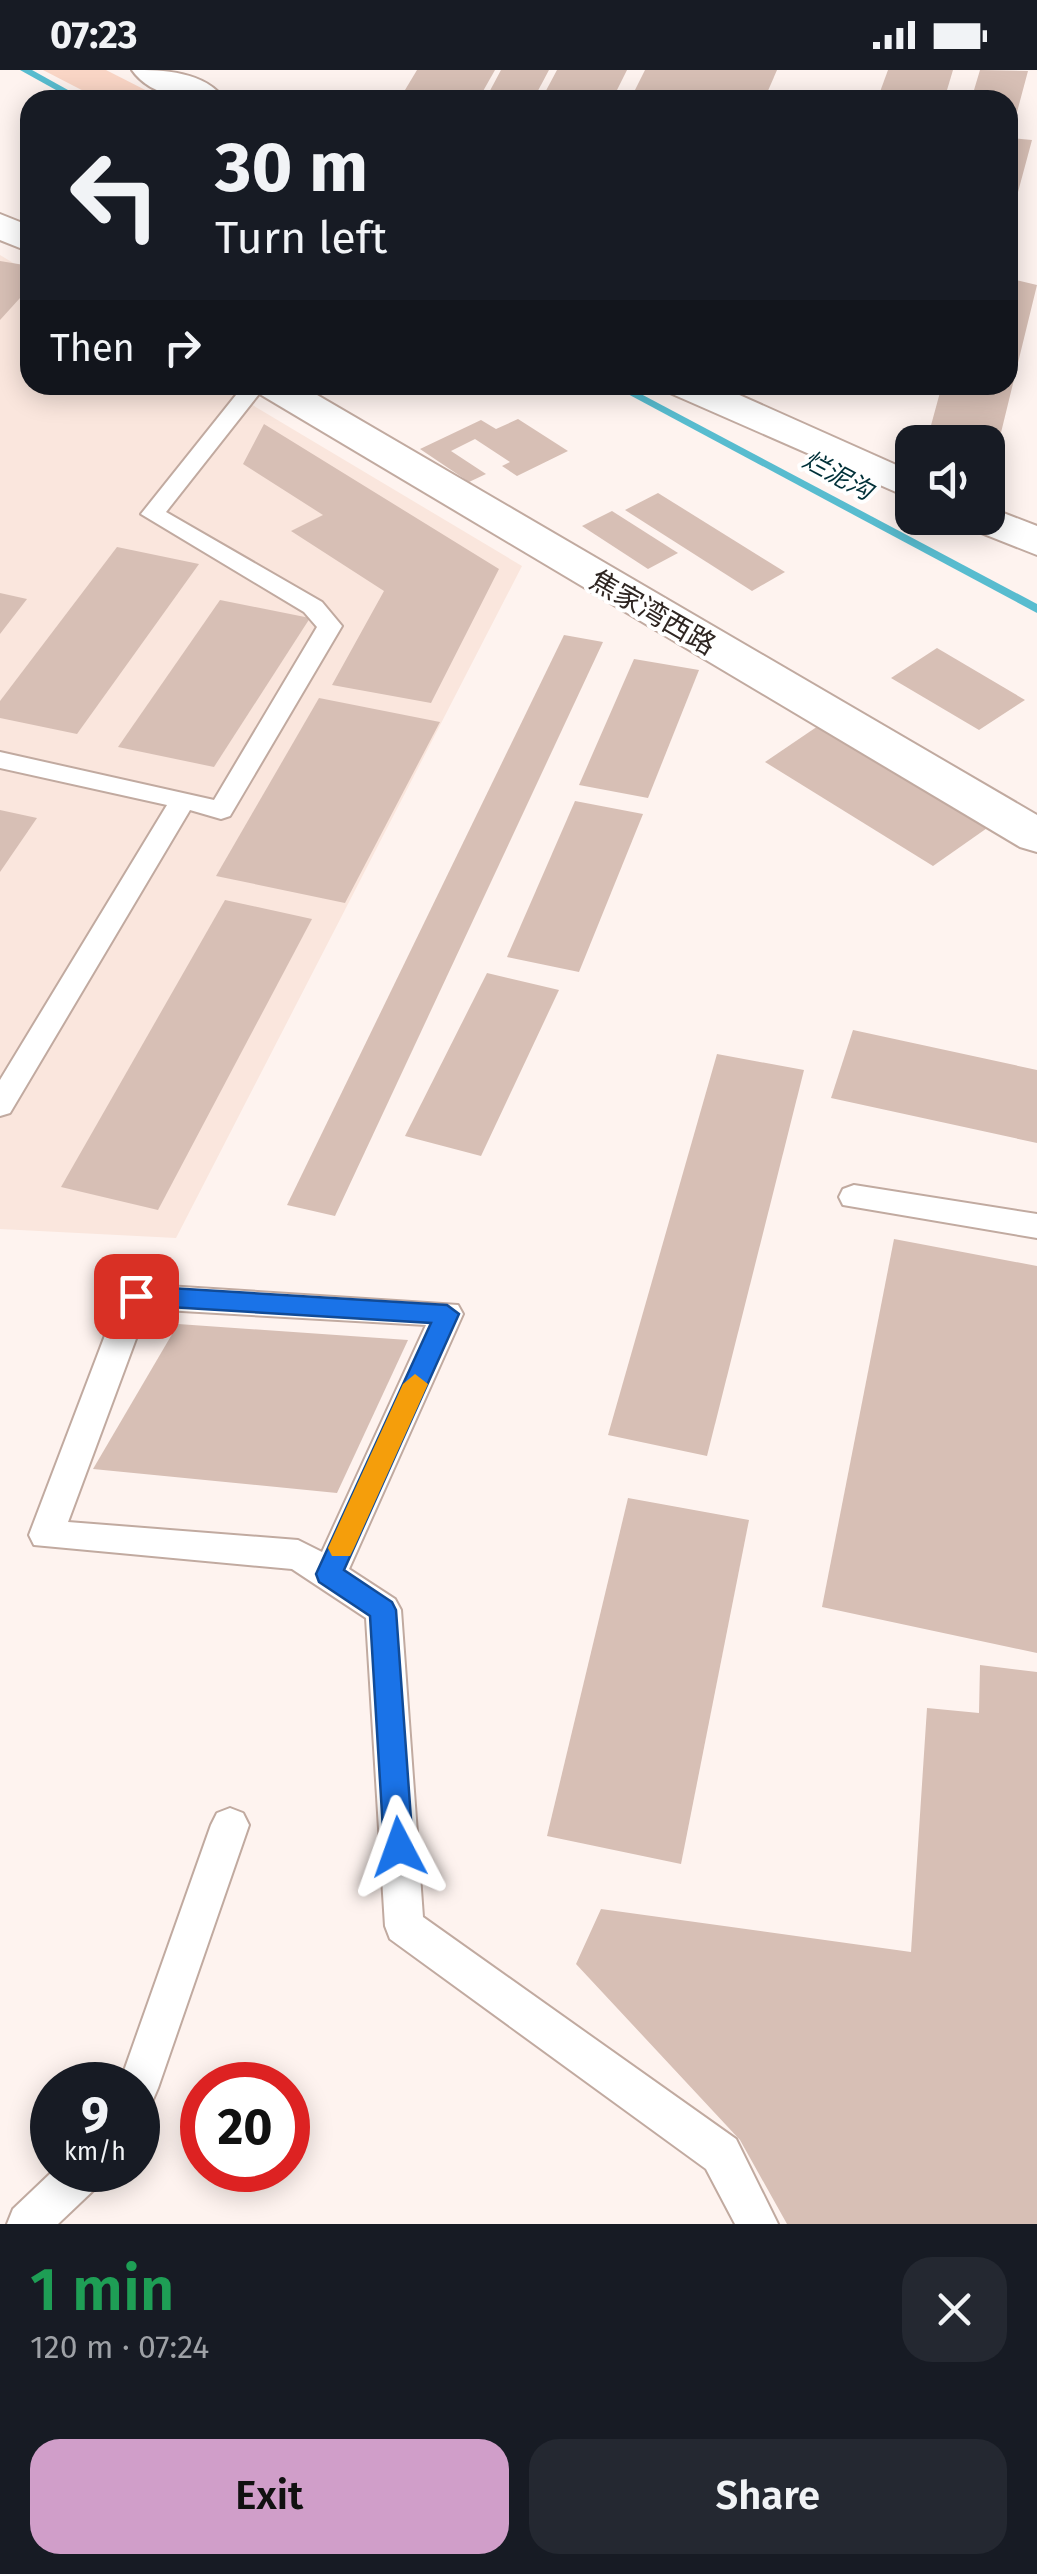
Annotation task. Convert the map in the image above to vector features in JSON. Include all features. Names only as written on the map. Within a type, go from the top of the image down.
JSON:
[{"type":"street","points":[[149,70],[188,90]]},
{"type":"street","name":"焦家湾西路","points":[[289,395],[1037,836]]},
{"type":"street","points":[[706,395],[895,479]]},
{"type":"street","points":[[1005,528],[1037,542]]},
{"type":"lane","points":[[0,760],[222,810],[330,626],[313,608],[153,514],[247,395]]},
{"type":"lane","points":[[0,1105],[182,800]]},
{"type":"lane","points":[[854,1197],[1037,1226]]},
{"type":"lane","points":[[329,1574],[447,1314],[136,1296],[46,1535],[298,1555],[383,1610],[404,1926],[721,2154],[758,2224]]},
{"type":"lane","points":[[147,2062],[230,1825]]},
{"type":"lane","points":[[28,2224],[61,2192]]},
{"type":"shaded area","points":[[43,70],[106,70],[145,90],[82,90]]},
{"type":"shaded area","points":[[0,255],[20,267],[20,395],[236,395],[522,566],[176,1238],[0,1229]]},
{"type":"building","points":[[417,70],[495,70],[484,90],[405,90]]},
{"type":"building","points":[[501,70],[549,70],[538,90],[490,90]]},
{"type":"building","points":[[557,70],[627,70],[617,90],[546,90]]},
{"type":"building","points":[[645,70],[777,70],[768,90],[635,90]]},
{"type":"building","points":[[888,70],[953,70],[947,90],[881,90]]},
{"type":"building","points":[[980,70],[1028,71],[1018,108],[1018,90],[974,90]]},
{"type":"building","points":[[1018,139],[1032,140],[1018,192]]},
{"type":"building","points":[[0,261],[20,264],[20,298],[0,320]]},
{"type":"building","points":[[1018,280],[1037,285],[1018,363]]},
{"type":"building","points":[[939,395],[1010,395],[1003,425],[931,425]]},
{"type":"building","points":[[518,419],[568,451],[517,476],[502,466],[510,462],[475,439],[451,451],[486,474],[469,482],[420,449],[481,420],[496,429]]},
{"type":"building","points":[[264,424],[499,569],[431,703],[332,685],[384,591],[291,531],[323,515],[243,464]]},
{"type":"building","points":[[658,493],[785,572],[752,591],[625,510]]},
{"type":"building","points":[[612,511],[678,553],[648,569],[582,526]]},
{"type":"building","points":[[117,547],[199,564],[77,734],[0,718],[0,701]]},
{"type":"building","points":[[0,593],[27,599],[0,634]]},
{"type":"building","points":[[220,600],[310,618],[214,767],[118,747]]},
{"type":"building","points":[[564,635],[603,642],[335,1216],[287,1205]]},
{"type":"building","points":[[937,648],[1025,700],[979,730],[891,678]]},
{"type":"building","points":[[634,659],[699,670],[648,798],[579,785]]},
{"type":"building","points":[[319,698],[440,722],[345,903],[216,876]]},
{"type":"building","points":[[821,724],[990,826],[933,866],[765,762]]},
{"type":"building","points":[[575,801],[643,814],[579,972],[507,957]]},
{"type":"building","points":[[0,810],[37,818],[0,872]]},
{"type":"building","points":[[225,900],[312,919],[158,1210],[61,1187]]},
{"type":"building","points":[[487,973],[559,990],[481,1156],[405,1136]]},
{"type":"building","points":[[853,1030],[1037,1070],[1037,1143],[831,1098]]},
{"type":"building","points":[[717,1054],[804,1070],[707,1456],[608,1435]]},
{"type":"building","points":[[894,1239],[1037,1266],[1037,1653],[822,1607]]},
{"type":"building","points":[[178,1324],[408,1340],[337,1493],[93,1469]]},
{"type":"building","points":[[628,1498],[749,1520],[681,1864],[547,1836]]},
{"type":"building","points":[[980,1665],[1037,1672],[1037,2224],[787,2224],[740,2140],[576,1964],[601,1909],[911,1952],[927,1708],[979,1713]]},
{"type":"waterway","name":"烂泥沟","points":[[25,70],[62,90]]},
{"type":"waterway","name":"烂泥沟","points":[[635,395],[1037,609]]},
{"type":"slow traffic","points":[[341,1548],[415,1384]]},
{"type":"route","points":[[136,1296],[447,1314],[329,1574],[383,1610],[399,1847]]}]
